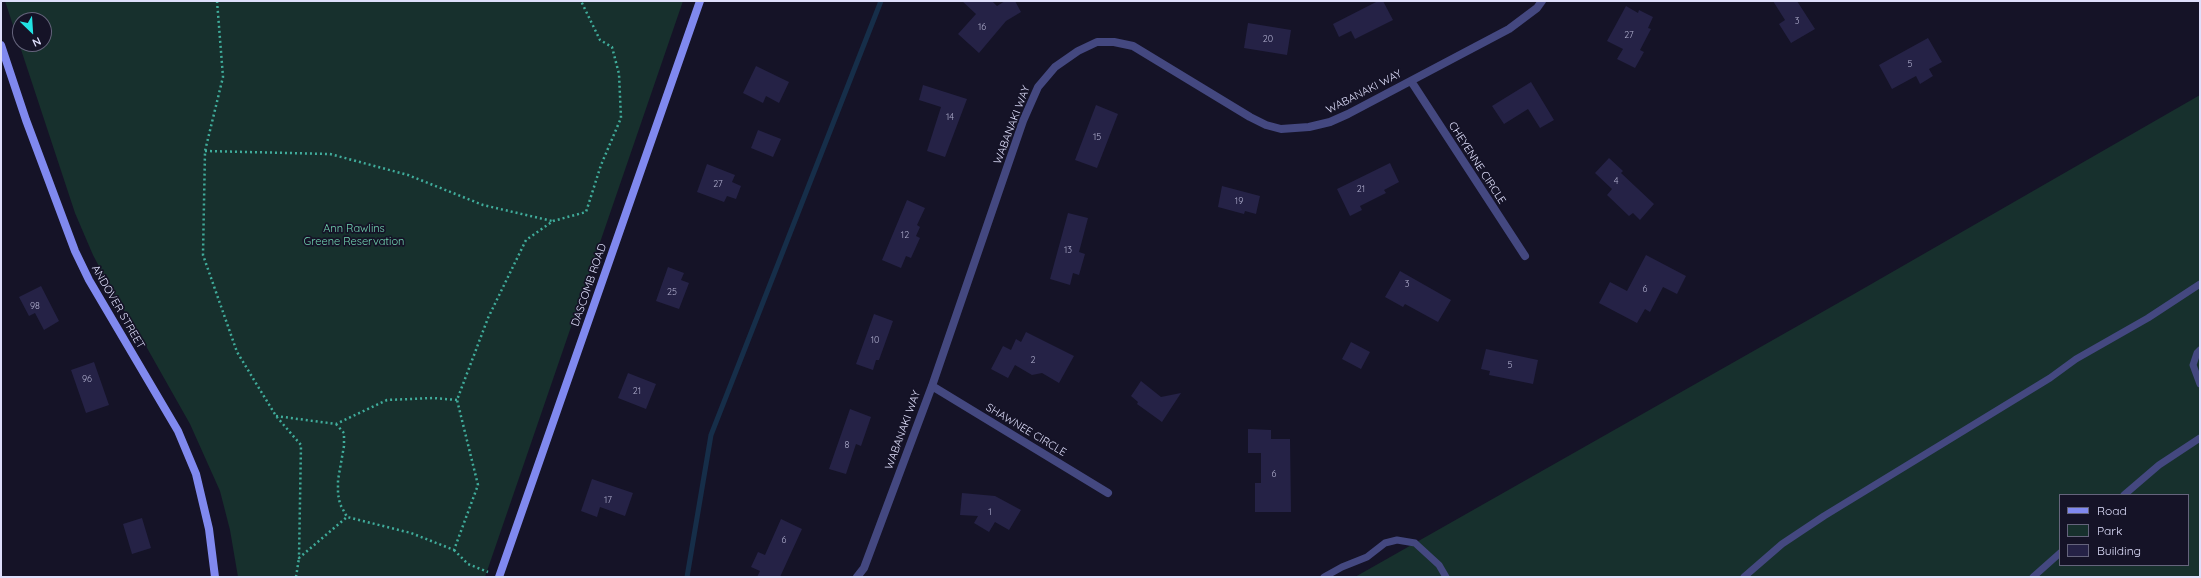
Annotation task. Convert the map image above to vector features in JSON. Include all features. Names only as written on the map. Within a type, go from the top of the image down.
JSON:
[{"type":"main road","name":"DASCOMB ROAD","points":[[501,576],[700,1]]},
{"type":"main road","name":"ANDOVER STREET","points":[[1,46],[28,127],[75,251],[89,280],[178,431],[196,474],[209,529],[215,577]]},
{"type":"street","name":"WABANAKI WAY","points":[[857,577],[864,568],[932,386],[1024,121],[1038,87],[1055,67],[1078,51],[1097,42],[1114,42],[1133,46],[1250,117],[1266,125],[1281,128],[1309,127],[1330,122],[1508,29],[1537,8],[1542,1]]},
{"type":"street","name":"CHEYENNE CIRCLE","points":[[1411,81],[1525,256]]},
{"type":"street","name":"SHAWNEE CIRCLE","points":[[932,386],[1108,492]]},
{"type":"lane","points":[[1744,577],[1782,544],[1824,516],[2050,378],[2076,359],[2148,318],[2200,284]]},
{"type":"lane","points":[[2200,350],[2196,353],[2193,365],[2200,384]]},
{"type":"lane","points":[[2125,494],[2159,465],[2200,438]]},
{"type":"lane","points":[[1324,577],[1342,567],[1367,557],[1385,543],[1397,540],[1415,543],[1439,565],[1446,577]]},
{"type":"lane","points":[[2033,577],[2059,554]]},
{"type":"path","points":[[217,1],[223,78],[205,151],[203,255],[237,352],[276,416],[301,445],[300,558],[296,577]]},
{"type":"path","points":[[454,550],[478,486],[457,400],[488,318],[526,240],[553,221],[586,212],[600,165],[622,118],[619,74],[612,47],[600,40],[581,1]]},
{"type":"path","points":[[205,151],[330,154],[408,174],[483,205],[553,221]]},
{"type":"path","points":[[276,416],[336,424],[387,400],[433,398],[457,400]]},
{"type":"path","points":[[336,424],[344,433],[344,446],[338,480],[338,494],[340,504],[347,517],[411,533],[454,550],[468,564],[501,576]]},
{"type":"path","points":[[300,558],[347,517]]},
{"type":"green space","name":"Ann Rawlins Greene Reservation","points":[[5,1],[683,1],[485,577],[238,577],[230,530],[220,491],[190,424],[138,332],[115,297],[93,255],[75,213],[22,52],[52,52],[52,12],[12,12],[12,22]]},
{"type":"green space","points":[[2200,95],[2200,577],[1355,577],[1854,294]]},
{"type":"building","points":[[962,1],[992,1],[997,6],[1005,1],[1015,1],[1021,12],[1006,21],[979,53],[958,34],[976,14]]},
{"type":"building","points":[[1378,1],[1383,1],[1393,20],[1355,39],[1351,31],[1339,37],[1333,24]]},
{"type":"building","points":[[1773,1],[1797,1],[1815,29],[1791,43],[1779,24],[1785,20]]},
{"type":"building","points":[[1626,6],[1638,13],[1639,10],[1653,17],[1648,28],[1651,29],[1640,50],[1644,52],[1635,68],[1617,59],[1623,49],[1607,41]]},
{"type":"building","points":[[1248,23],[1291,30],[1287,55],[1244,48]]},
{"type":"building","points":[[1928,38],[1942,62],[1929,69],[1933,76],[1920,84],[1916,76],[1892,89],[1879,65]]},
{"type":"building","points":[[756,66],[789,82],[779,103],[766,96],[763,103],[743,93]]},
{"type":"building","points":[[1531,82],[1554,120],[1540,128],[1528,109],[1504,124],[1492,106]]},
{"type":"building","points":[[923,85],[967,99],[945,157],[927,151],[941,107],[919,100]]},
{"type":"building","points":[[1096,105],[1118,114],[1097,168],[1075,160]]},
{"type":"building","points":[[758,130],[781,139],[773,157],[751,148]]},
{"type":"building","points":[[1609,158],[1623,171],[1621,173],[1654,204],[1640,220],[1633,213],[1629,216],[1607,195],[1612,189],[1595,173]]},
{"type":"building","points":[[1390,163],[1399,182],[1384,190],[1386,193],[1360,206],[1362,210],[1350,216],[1337,189]]},
{"type":"building","points":[[707,164],[735,175],[732,182],[741,186],[736,199],[727,196],[724,202],[697,192]]},
{"type":"building","points":[[1222,186],[1260,196],[1256,214],[1245,211],[1244,214],[1218,207]]},
{"type":"building","points":[[907,200],[925,208],[917,225],[920,227],[916,236],[920,238],[911,258],[906,256],[901,268],[882,260]]},
{"type":"building","points":[[1068,213],[1088,218],[1079,252],[1085,254],[1079,275],[1073,273],[1070,285],[1050,279]]},
{"type":"building","points":[[1646,255],[1686,276],[1677,294],[1663,287],[1650,312],[1645,309],[1637,323],[1599,303],[1610,282],[1627,291]]},
{"type":"building","points":[[668,267],[684,273],[681,280],[689,283],[679,309],[656,301]]},
{"type":"building","points":[[1400,271],[1451,300],[1438,322],[1405,304],[1403,307],[1385,297]]},
{"type":"building","points":[[41,286],[59,321],[44,330],[35,313],[29,316],[19,297]]},
{"type":"building","points":[[874,314],[893,321],[879,360],[876,360],[873,370],[856,364]]},
{"type":"building","points":[[1026,332],[1074,356],[1059,383],[1042,373],[1032,375],[1015,365],[1008,378],[991,369],[1003,346],[1011,350],[1016,339],[1021,342]]},
{"type":"building","points":[[1351,342],[1370,352],[1361,369],[1342,359]]},
{"type":"building","points":[[1486,349],[1538,360],[1533,384],[1489,375],[1490,371],[1481,369]]},
{"type":"building","points":[[94,362],[109,405],[86,413],[71,370]]},
{"type":"building","points":[[628,373],[656,384],[646,409],[618,398]]},
{"type":"building","points":[[1141,381],[1161,397],[1181,393],[1162,422],[1137,404],[1138,402],[1131,396]]},
{"type":"building","points":[[850,409],[871,417],[861,446],[856,444],[846,474],[829,469]]},
{"type":"building","points":[[1248,429],[1271,430],[1271,439],[1290,439],[1291,512],[1255,512],[1255,483],[1261,483],[1261,453],[1248,453]]},
{"type":"building","points":[[592,479],[633,493],[625,516],[600,507],[597,517],[581,511]]},
{"type":"building","points":[[962,493],[995,496],[1021,510],[1009,530],[995,522],[989,532],[974,523],[978,516],[960,515]]},
{"type":"building","points":[[142,518],[151,548],[132,554],[123,524]]},
{"type":"building","points":[[781,519],[802,529],[780,577],[757,577],[760,571],[751,567],[758,552],[765,555]]},
{"type":"waterway","points":[[687,577],[711,435],[881,1]]}]
